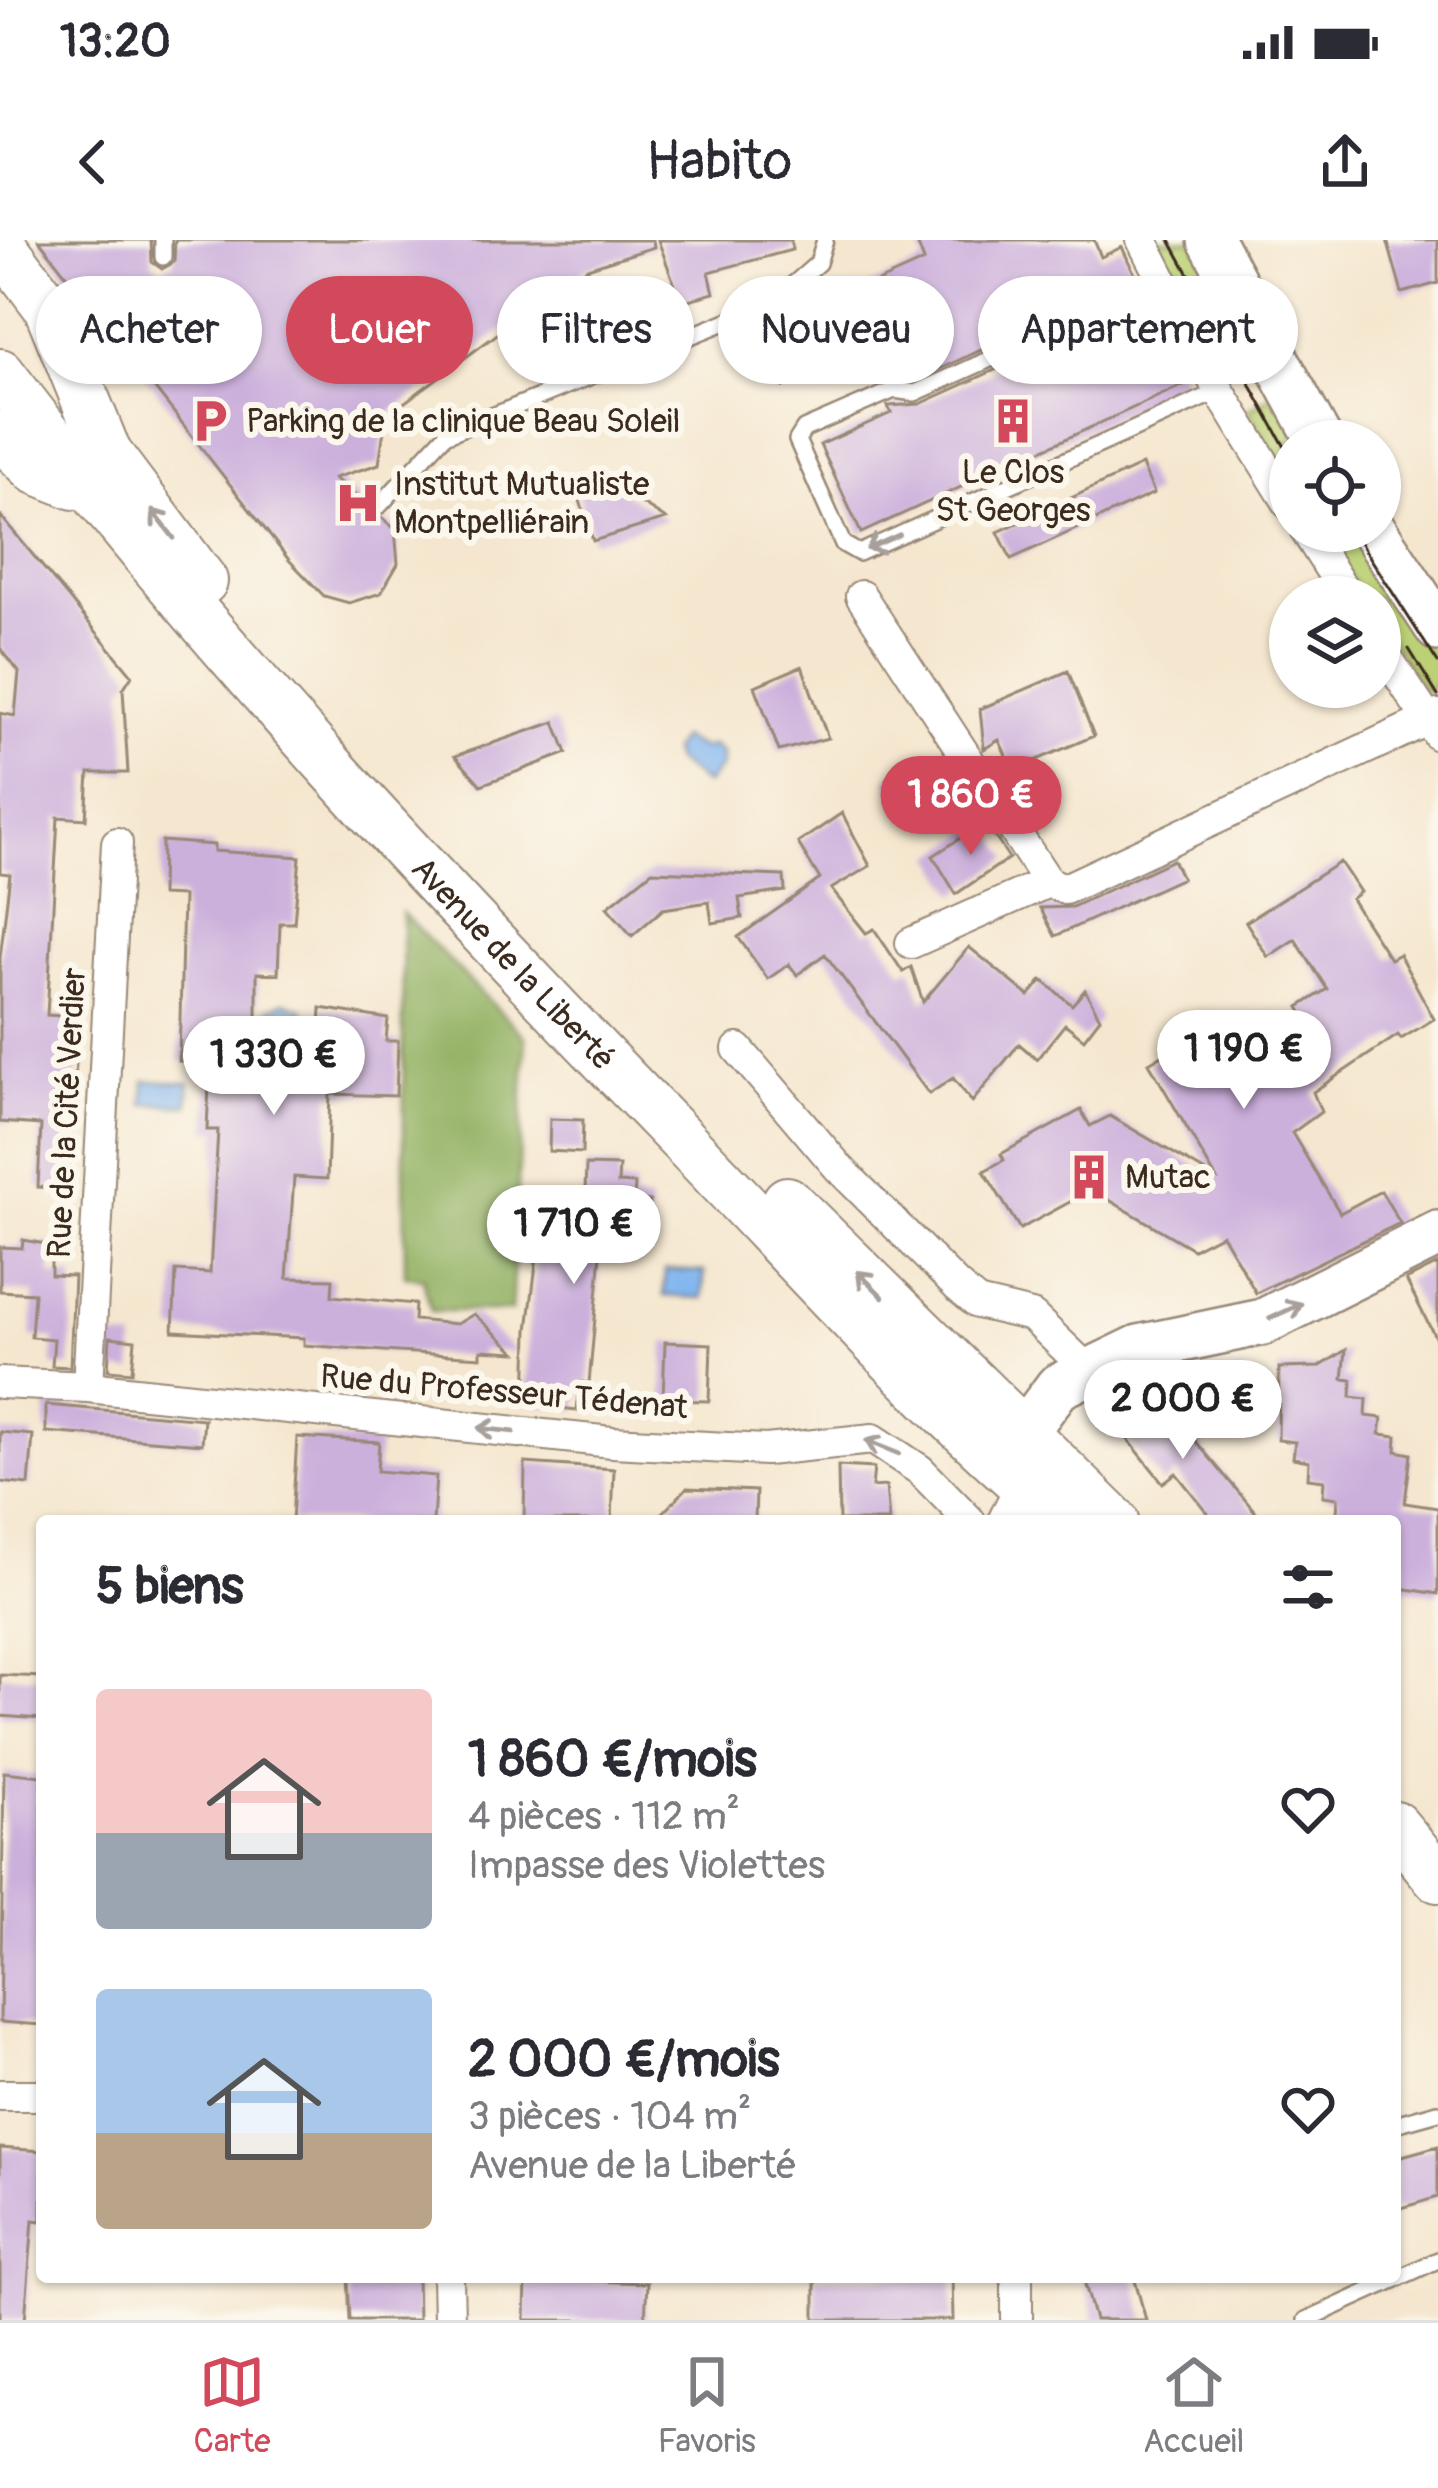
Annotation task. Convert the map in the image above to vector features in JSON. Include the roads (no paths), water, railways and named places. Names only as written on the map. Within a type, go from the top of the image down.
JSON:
[{"type":"main road","points":[[0,244],[48,308],[56,339],[87,394],[107,453],[196,567],[237,663]]},
{"type":"main road","name":"Avenue de la Liberté","points":[[0,374],[89,490],[237,663],[1012,1503],[1078,1515]]},
{"type":"main road","points":[[0,435],[37,470],[89,490]]},
{"type":"main road","points":[[586,1042],[725,1139],[1027,1427],[1093,1515]]},
{"type":"main road","points":[[1401,1833],[1438,1878]]},
{"type":"main road","points":[[1401,1862],[1438,1897]]},
{"type":"street","points":[[1142,240],[1160,276]]},
{"type":"street","points":[[1211,240],[1309,420]]},
{"type":"street","points":[[1215,384],[1269,471]]},
{"type":"street","points":[[1388,552],[1438,628]]},
{"type":"street","points":[[861,596],[1048,882],[1065,889],[1434,724],[1401,677]]},
{"type":"street","name":"Rue de la Cité Verdier","points":[[88,1387],[116,842]]},
{"type":"street","points":[[911,943],[1048,882]]},
{"type":"street","points":[[739,1049],[839,1168],[957,1286],[977,1303],[1032,1316],[1091,1373]]},
{"type":"street","points":[[1012,1503],[1027,1427],[1058,1387],[1139,1348],[1263,1322],[1438,1234]]},
{"type":"street","name":"Rue du Professeur Tédenat","points":[[0,1383],[88,1387],[612,1442],[766,1450],[873,1439],[920,1470],[964,1515]]},
{"type":"street","points":[[0,2096],[36,2095]]},
{"type":"street","points":[[448,2283],[449,2320]]},
{"type":"street","points":[[1017,2283],[1017,2320]]},
{"type":"lane","points":[[380,506],[445,435],[772,303],[818,263],[825,240]]},
{"type":"lane","points":[[978,365],[915,393],[894,390],[804,428],[797,440],[843,544],[859,553],[1219,391]]},
{"type":"lane","points":[[1401,2122],[1438,2112]]},
{"type":"lane","points":[[1401,2277],[1438,2260]]},
{"type":"lane","points":[[1306,2320],[1387,2283]]},
{"type":"water","points":[[681,738],[703,749],[711,745],[721,753],[722,765],[706,784],[675,761],[672,751]]},
{"type":"water","points":[[284,1002],[303,1009],[306,1029],[261,1029],[268,1010]]},
{"type":"water","points":[[145,1081],[190,1083],[188,1105],[144,1104]]},
{"type":"water","points":[[665,1270],[704,1272],[703,1298],[664,1296]]},
{"type":"tram line","points":[[1170,240],[1270,420]]},
{"type":"tram line","points":[[1367,552],[1438,663]]},
{"type":"tram line","points":[[1409,649],[1438,696]]},
{"type":"place","name":"Parking de la clinique Beau Soleil","points":[[210,421]]},
{"type":"place","name":"Le Clos St Georges","points":[[1013,421]]},
{"type":"place","name":"Institut Mutualiste Montpelliérain","points":[[358,503]]},
{"type":"place","name":"Mutac","points":[[1089,1177]]}]
